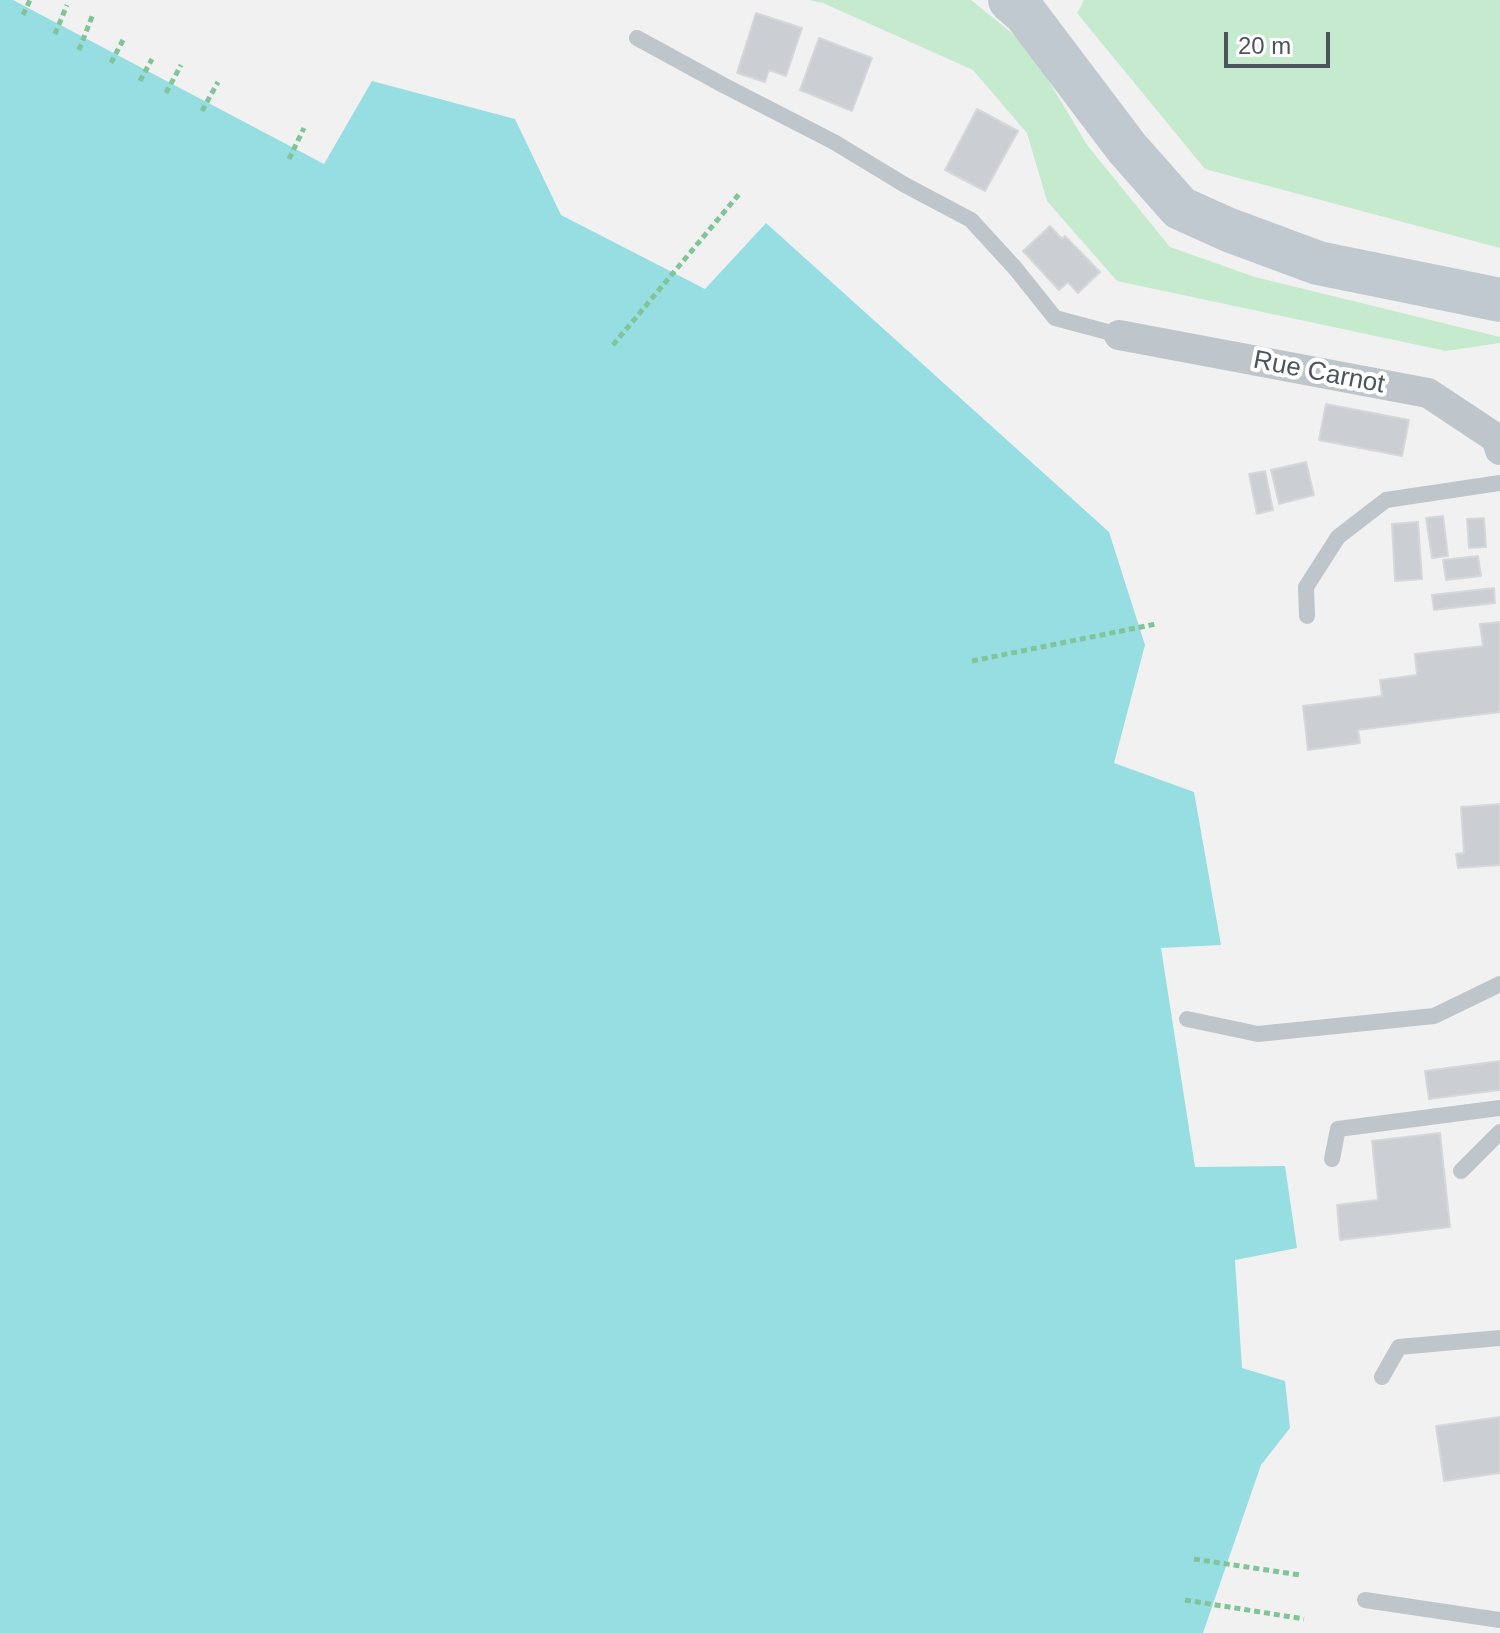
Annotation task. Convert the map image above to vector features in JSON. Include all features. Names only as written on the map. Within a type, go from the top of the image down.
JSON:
[{"type":"main road","points":[[1010,0],[1025,13],[1127,148],[1180,208],[1318,263],[1500,300]]},
{"type":"street","name":"Rue Carnot","points":[[1119,335],[1428,393],[1496,438],[1500,450]]},
{"type":"lane","points":[[637,38],[834,142],[971,220],[1055,318],[1119,335]]},
{"type":"lane","points":[[1307,616],[1306,587],[1338,537],[1386,500],[1500,483]]},
{"type":"lane","points":[[1187,1019],[1258,1034],[1434,1016],[1500,984]]},
{"type":"lane","points":[[1332,1159],[1338,1129],[1500,1108]]},
{"type":"lane","points":[[1461,1171],[1500,1132]]},
{"type":"lane","points":[[1382,1377],[1399,1347],[1500,1338]]},
{"type":"lane","points":[[1365,1600],[1500,1620]]},
{"type":"path","points":[[23,15],[30,0]]},
{"type":"path","points":[[55,34],[67,5]]},
{"type":"path","points":[[79,50],[93,14]]},
{"type":"path","points":[[111,63],[123,40]]},
{"type":"path","points":[[140,81],[152,59]]},
{"type":"path","points":[[166,93],[181,65]]},
{"type":"path","points":[[202,111],[218,82]]},
{"type":"path","points":[[289,159],[304,128]]},
{"type":"path","points":[[613,345],[740,193]]},
{"type":"path","points":[[972,661],[1156,624]]},
{"type":"path","points":[[1194,1559],[1300,1575]]},
{"type":"path","points":[[1185,1600],[1304,1619]]},
{"type":"green space","points":[[809,0],[971,0],[1028,46],[1087,145],[1170,247],[1255,277],[1500,337],[1500,343],[1446,351],[1117,281],[1047,201],[1027,133],[973,70],[823,3]]},
{"type":"green space","points":[[1084,0],[1500,0],[1500,248],[1205,169],[1077,13]]},
{"type":"water","points":[[0,0],[13,0],[324,164],[372,81],[515,119],[561,215],[705,289],[766,223],[1109,532],[1145,645],[1114,763],[1194,792],[1221,945],[1161,948],[1195,1167],[1285,1166],[1297,1248],[1235,1260],[1242,1368],[1285,1381],[1290,1428],[1261,1465],[1203,1633],[0,1633]]},
{"type":"building","points":[[756,13],[802,28],[786,76],[769,70],[765,82],[737,73]]},
{"type":"building","points":[[819,38],[872,58],[852,111],[800,90]]},
{"type":"building","points":[[977,109],[1018,131],[985,191],[945,170]]},
{"type":"building","points":[[1050,226],[1062,239],[1065,236],[1100,272],[1078,293],[1068,282],[1059,290],[1023,251]]},
{"type":"building","points":[[1326,404],[1409,420],[1402,456],[1319,440]]},
{"type":"building","points":[[1306,462],[1314,495],[1279,504],[1271,470]]},
{"type":"building","points":[[1265,471],[1273,510],[1257,514],[1249,474]]},
{"type":"building","points":[[1443,516],[1448,556],[1432,558],[1426,518]]},
{"type":"building","points":[[1484,518],[1486,547],[1469,548],[1467,519]]},
{"type":"building","points":[[1418,522],[1422,579],[1395,581],[1392,524]]},
{"type":"building","points":[[1478,556],[1481,576],[1446,580],[1443,560]]},
{"type":"building","points":[[1494,588],[1495,603],[1434,610],[1432,595]]},
{"type":"building","points":[[1500,622],[1500,712],[1358,730],[1360,743],[1308,750],[1303,706],[1382,696],[1380,680],[1417,675],[1415,654],[1483,646],[1480,624]]},
{"type":"building","points":[[1500,804],[1500,865],[1458,868],[1456,854],[1464,853],[1461,807]]},
{"type":"building","points":[[1500,1061],[1500,1090],[1429,1099],[1425,1071]]},
{"type":"building","points":[[1440,1133],[1450,1227],[1340,1240],[1337,1205],[1378,1200],[1372,1141]]},
{"type":"building","points":[[1500,1417],[1500,1473],[1444,1481],[1436,1426]]}]
